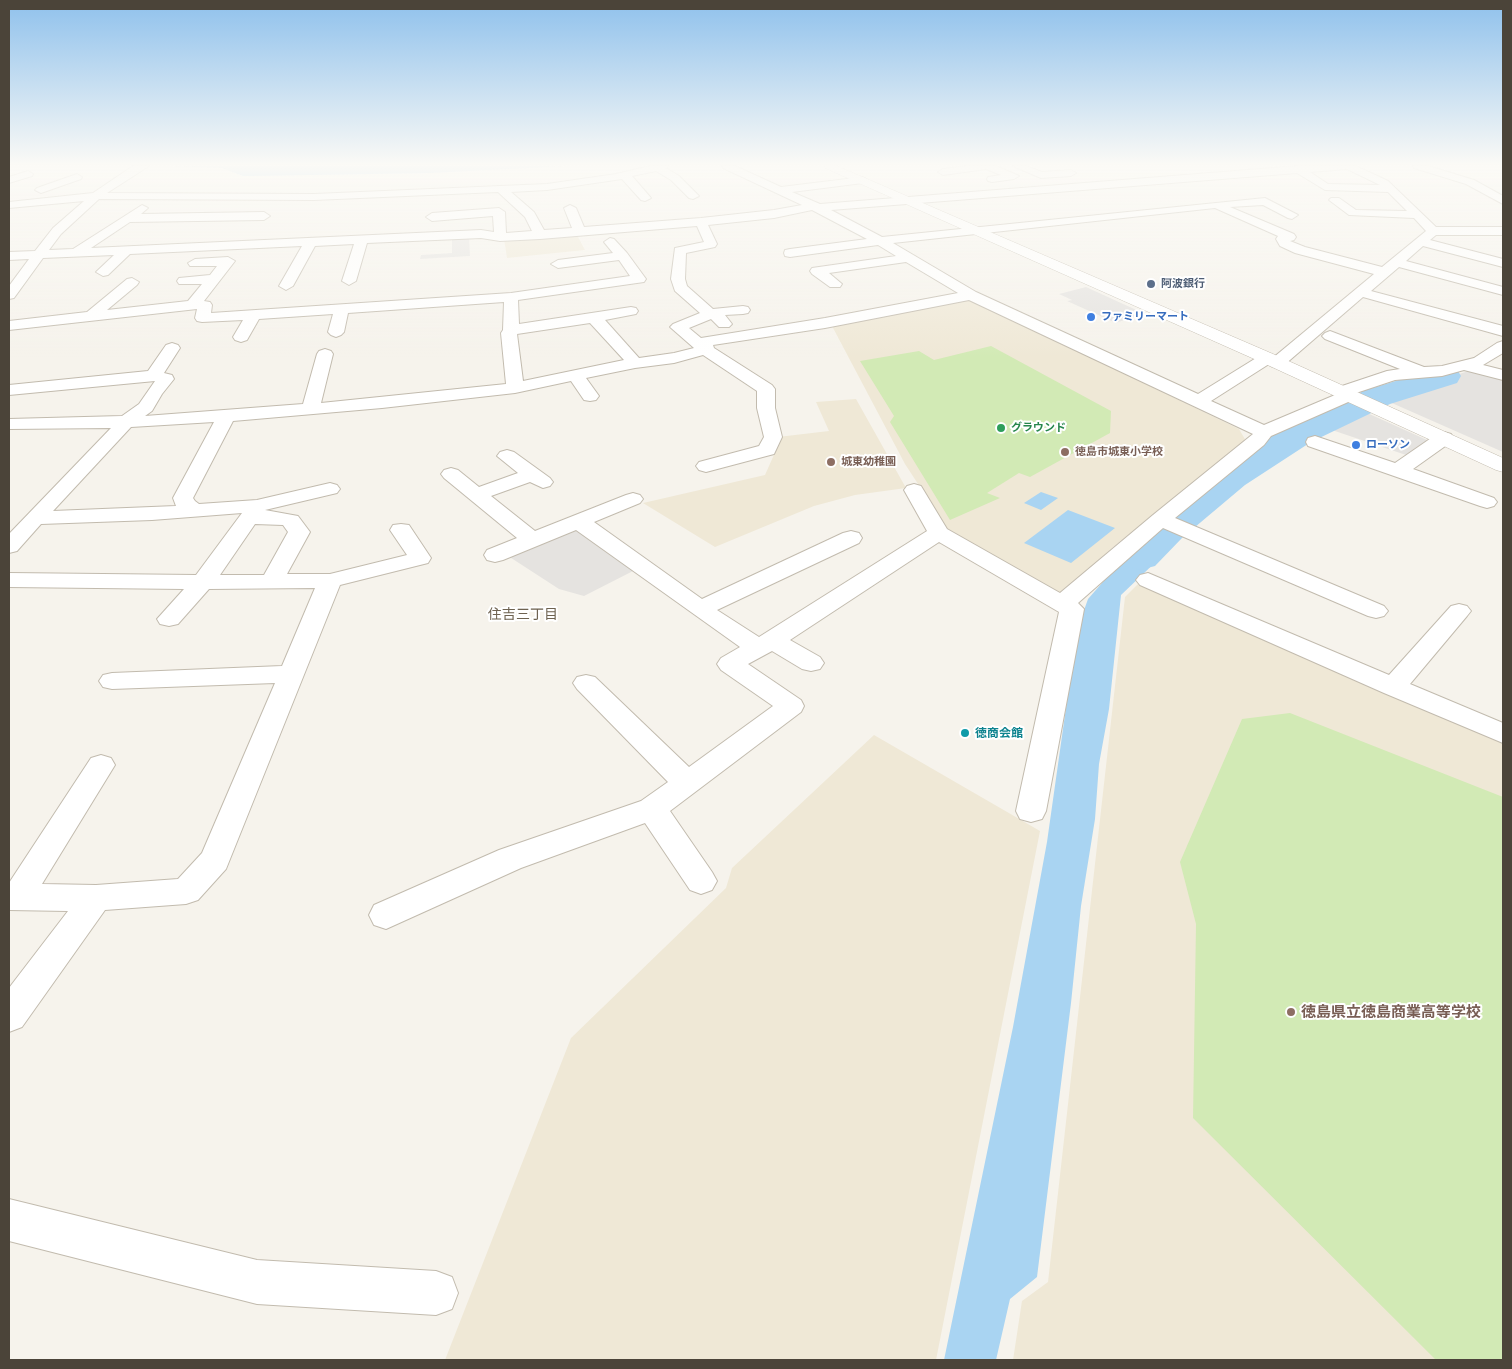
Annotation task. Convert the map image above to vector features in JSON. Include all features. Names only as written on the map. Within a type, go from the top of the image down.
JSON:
[{"type":"street","points":[[9,295],[58,230]]},
{"type":"street","points":[[75,252],[109,230]]},
{"type":"street","points":[[212,246],[230,230]]},
{"type":"street","points":[[500,230],[500,237]]},
{"type":"street","points":[[538,230],[540,234]]},
{"type":"street","points":[[9,256],[127,250],[160,245],[212,246],[481,234],[500,237],[600,230],[639,279],[511,297],[202,318],[205,305],[193,304],[9,325]]},
{"type":"street","points":[[705,230],[711,244],[680,251],[678,278],[680,288],[710,314],[719,317],[726,326]]},
{"type":"street","points":[[859,230],[971,295],[1264,432]]},
{"type":"street","points":[[790,253],[880,241],[990,230]]},
{"type":"street","points":[[1275,230],[1290,237],[1282,239],[1284,243],[1380,276],[1394,284]]},
{"type":"street","points":[[980,231],[1356,398],[1503,466]]},
{"type":"street","points":[[1199,402],[1272,361],[1380,276],[1433,231],[1503,231]]},
{"type":"street","points":[[349,280],[362,240]]},
{"type":"street","points":[[1420,241],[1503,263]]},
{"type":"street","points":[[286,286],[311,242]]},
{"type":"street","points":[[1490,244],[1503,243]]},
{"type":"street","points":[[147,265],[160,245]]},
{"type":"street","points":[[103,272],[127,250]]},
{"type":"street","points":[[558,264],[622,256]]},
{"type":"street","points":[[835,284],[817,272],[908,258]]},
{"type":"street","points":[[183,263],[228,261],[193,304]]},
{"type":"street","points":[[1396,262],[1503,291]]},
{"type":"street","points":[[568,276],[577,288]]},
{"type":"street","points":[[184,281],[215,279]]},
{"type":"street","points":[[90,316],[132,282]]},
{"type":"street","points":[[1360,292],[1503,331]]},
{"type":"street","points":[[706,350],[705,342],[825,323],[971,295]]},
{"type":"street","points":[[511,297],[511,330],[509,333],[515,388]]},
{"type":"street","points":[[9,312],[58,307]]},
{"type":"street","points":[[144,323],[154,309]]},
{"type":"street","points":[[336,332],[341,309]]},
{"type":"street","points":[[706,466],[767,450],[773,437],[766,408],[766,389],[706,350],[678,326],[720,311],[743,310]]},
{"type":"street","points":[[511,330],[631,311]]},
{"type":"street","points":[[241,338],[253,315]]},
{"type":"street","points":[[594,318],[635,364]]},
{"type":"street","points":[[1330,336],[1421,372]]},
{"type":"street","points":[[1062,604],[1257,441],[1264,432],[1356,398],[1393,374],[1442,371],[1480,361],[1503,346]]},
{"type":"street","points":[[154,375],[172,348]]},
{"type":"street","points":[[9,424],[126,422],[227,416],[515,388],[674,358],[706,350]]},
{"type":"street","points":[[311,409],[325,354]]},
{"type":"street","points":[[1467,364],[1503,368]]},
{"type":"street","points":[[1467,364],[1503,375]]},
{"type":"street","points":[[9,390],[135,379],[154,375],[166,378],[154,392],[146,407],[126,422],[9,546]]},
{"type":"street","points":[[576,377],[590,396]]},
{"type":"street","points":[[196,510],[186,505],[183,498],[227,416]]},
{"type":"street","points":[[1399,470],[1444,438]]},
{"type":"street","points":[[1315,442],[1487,502]]},
{"type":"street","points":[[475,495],[538,479],[507,456]]},
{"type":"street","points":[[451,474],[532,540]]},
{"type":"street","points":[[170,619],[203,582],[253,512],[330,488]]},
{"type":"street","points":[[914,490],[939,533],[1072,609],[1031,811]]},
{"type":"street","points":[[495,555],[633,499]]},
{"type":"street","points":[[36,518],[152,514],[196,510],[253,512],[291,520],[298,532],[272,582]]},
{"type":"street","points":[[1163,520],[1376,611]]},
{"type":"street","points":[[578,521],[700,609],[765,644],[811,663]]},
{"type":"street","points":[[9,580],[330,581],[420,558],[401,530]]},
{"type":"street","points":[[386,915],[510,859],[652,809],[791,706],[730,664],[765,644],[939,533]]},
{"type":"street","points":[[700,609],[851,538]]},
{"type":"street","points":[[1148,580],[1503,734]]},
{"type":"street","points":[[13,897],[96,898],[186,891],[215,860],[330,581]]},
{"type":"street","points":[[1392,687],[1459,611]]},
{"type":"street","points":[[112,682],[292,674]]},
{"type":"street","points":[[586,684],[686,782]]},
{"type":"street","points":[[13,897],[101,765]]},
{"type":"street","points":[[652,809],[702,881]]},
{"type":"street","points":[[9,1016],[96,898]]},
{"type":"street","points":[[9,1220],[257,1282],[436,1293]]},
{"type":"shaded area","points":[[576,233],[585,250],[507,258],[504,239]]},
{"type":"shaded area","points":[[469,236],[470,256],[420,259],[421,255],[452,253],[452,237]]},
{"type":"shaded area","points":[[1086,287],[1143,313],[1116,323],[1067,301],[1072,300],[1059,294]]},
{"type":"shaded area","name":"徳島市城東小学校","points":[[970,299],[1239,429],[1246,441],[1112,548],[1063,592],[1054,592],[950,533],[905,464],[832,326]]},
{"type":"shaded area","points":[[1468,371],[1503,378],[1503,452],[1385,400]]},
{"type":"shaded area","name":"城東幼稚園","points":[[856,399],[906,488],[855,495],[814,506],[715,547],[643,503],[765,475],[777,448],[778,437],[829,431],[816,402]]},
{"type":"shaded area","points":[[1365,412],[1427,440],[1409,456],[1329,429]]},
{"type":"shaded area","points":[[576,525],[635,570],[584,596],[559,589],[505,554]]},
{"type":"shaded area","name":"徳島県立徳島商業高等学校","points":[[1139,583],[1503,742],[1503,1360],[1013,1360],[1022,1301],[1048,1282],[1125,597]]},
{"type":"shaded area","points":[[874,735],[1040,831],[936,1360],[445,1360],[571,1038],[726,888],[732,868]]},
{"type":"green space","name":"グラウンド","points":[[991,346],[1111,411],[1110,433],[1030,477],[1019,473],[987,493],[1000,498],[950,520],[890,422],[894,416],[860,361],[919,351],[934,360]]},
{"type":"green space","points":[[1290,713],[1503,797],[1503,1360],[1436,1360],[1193,1118],[1196,924],[1180,862],[1242,719]]},
{"type":"water","points":[[1041,492],[1058,498],[1041,510],[1024,503]]},
{"type":"water","points":[[1185,508],[1205,515],[1121,595],[1109,709],[1099,764],[1095,819],[1081,906],[1037,1277],[1010,1299],[996,1360],[944,1360],[1013,1027],[1047,842],[1077,630],[1088,599],[1109,575]]},
{"type":"water","points":[[1068,510],[1115,528],[1071,563],[1024,543]]},
{"type":"waterway","points":[[1140,557],[1167,529],[1231,477],[1298,434],[1378,397],[1445,376]]},
{"type":"place","name":"阿波銀行","points":[[1151,284]]},
{"type":"place","name":"ファミリーマート","points":[[1091,317]]},
{"type":"place","name":"グラウンド","points":[[1001,428]]},
{"type":"place","name":"ローソン","points":[[1356,445]]},
{"type":"place","name":"徳島市城東小学校","points":[[1065,452]]},
{"type":"place","name":"城東幼稚園","points":[[831,462]]},
{"type":"place","name":"徳商会館","points":[[965,733]]},
{"type":"place","name":"徳島県立徳島商業高等学校","points":[[1291,1012]]},
{"type":"district","name":"住吉三丁目","points":[[523,615]]}]
